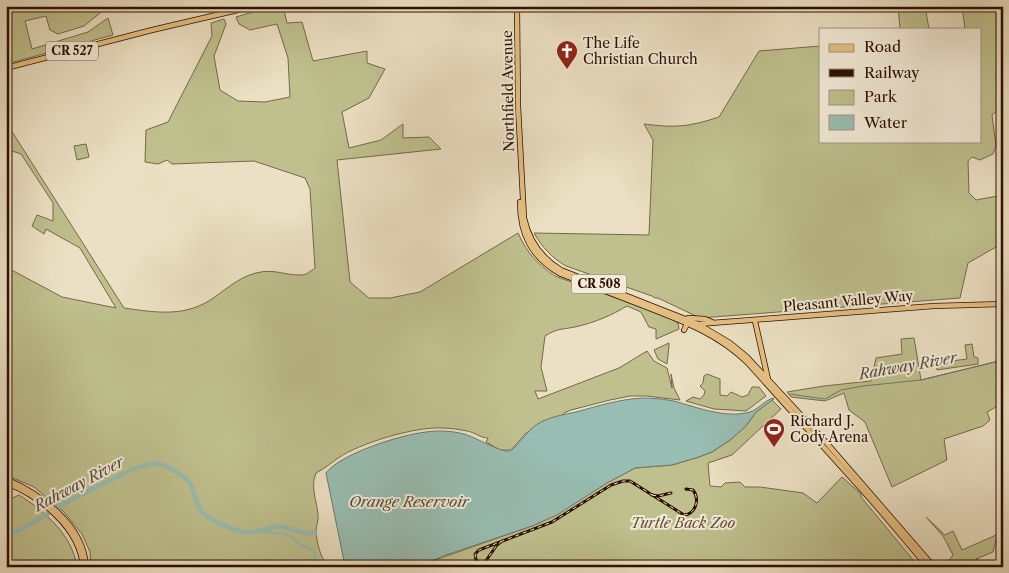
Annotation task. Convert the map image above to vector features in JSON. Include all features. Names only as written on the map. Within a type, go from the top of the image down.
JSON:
[{"type":"main road","name":"CR 527","points":[[6,68],[152,30],[255,6]]},
{"type":"main road","name":"Northfield Avenue","points":[[517,6],[521,175],[526,227],[534,244],[546,260],[561,270],[685,320],[730,343],[762,376],[928,567]]},
{"type":"main road","name":"Pleasant Valley Way","points":[[696,325],[934,306],[1003,304]]},
{"type":"main road","points":[[684,330],[686,327],[685,320],[705,319],[714,323]]},
{"type":"main road","points":[[754,320],[768,381]]},
{"type":"main road","name":"Northfield Avenue","points":[[762,376],[849,468],[934,567]]},
{"type":"main road","points":[[6,481],[25,491],[56,514],[76,542],[84,567]]},
{"type":"green space","points":[[6,6],[93,6],[100,13],[84,26],[58,34],[50,30],[46,16],[25,21],[32,49],[88,32],[108,18],[113,35],[6,64]]},
{"type":"green space","points":[[273,6],[283,6],[287,23],[302,22],[313,61],[367,51],[367,63],[385,69],[369,98],[342,112],[349,148],[381,140],[403,124],[403,138],[429,137],[441,149],[337,160],[350,282],[369,298],[390,298],[420,292],[518,233],[533,257],[555,276],[669,317],[678,323],[679,329],[656,339],[656,329],[649,327],[641,312],[627,306],[592,322],[550,333],[545,336],[541,367],[547,391],[535,391],[538,399],[619,368],[647,351],[654,361],[667,368],[672,388],[671,374],[674,388],[680,400],[630,396],[571,410],[563,415],[542,422],[525,434],[511,450],[500,450],[486,442],[488,438],[470,432],[429,428],[388,437],[348,452],[316,473],[314,478],[318,517],[317,540],[321,555],[329,567],[91,567],[90,552],[82,534],[63,511],[34,487],[6,475],[6,267],[62,297],[116,308],[80,248],[46,229],[44,234],[32,226],[37,215],[53,221],[53,203],[21,154],[9,150],[6,155],[6,134],[11,130],[124,308],[177,312],[197,307],[207,302],[249,275],[269,271],[296,275],[307,274],[315,268],[310,189],[305,178],[254,161],[172,164],[167,160],[158,164],[145,162],[146,130],[168,122],[212,36],[211,23],[224,19],[226,24],[214,56],[220,90],[238,101],[265,102],[290,97],[288,58],[277,24],[250,30],[239,24],[236,17]]},
{"type":"green space","points":[[898,6],[925,6],[929,28],[900,28]]},
{"type":"green space","points":[[962,6],[1003,6],[1003,106],[992,115],[996,146],[993,154],[980,160],[972,157],[968,161],[969,193],[976,200],[1003,195],[1003,243],[968,263],[960,298],[700,318],[658,298],[566,266],[548,252],[534,233],[649,235],[653,140],[644,124],[682,126],[719,117],[759,51],[819,46],[819,142],[982,142],[982,28],[965,28]]},
{"type":"green space","points":[[86,144],[89,157],[77,160],[74,146]]},
{"type":"green space","points":[[914,338],[921,380],[1003,360],[1003,403],[987,412],[990,420],[983,426],[944,439],[947,460],[892,487],[865,422],[849,410],[844,393],[825,401],[791,397],[787,392],[871,381],[876,358],[902,354],[901,339]]},
{"type":"green space","points":[[669,343],[667,364],[658,359],[654,350]]},
{"type":"green space","points":[[972,344],[974,357],[978,358],[978,364],[937,370],[936,363],[967,359],[965,345]]},
{"type":"green space","points":[[707,374],[720,379],[720,395],[727,396],[731,392],[742,397],[748,395],[752,387],[759,387],[766,396],[746,411],[714,409],[686,401],[693,397],[700,399],[704,395],[705,391],[700,386],[703,383],[704,376]]},
{"type":"green space","name":"Turtle Back Zoo","points":[[772,400],[781,409],[732,455],[708,463],[710,486],[721,487],[725,483],[740,482],[745,487],[760,487],[803,493],[817,503],[842,477],[861,494],[861,497],[919,567],[415,567],[532,526],[552,517],[635,468],[672,465],[712,452],[730,440],[746,426],[756,412]]},
{"type":"green space","points":[[19,495],[56,525],[70,545],[77,567],[6,567],[6,501]]},
{"type":"green space","points":[[926,517],[945,535],[953,531],[962,550],[1003,532],[1003,538],[996,541],[993,552],[976,559],[990,567],[944,567],[953,555],[943,536]]},
{"type":"water","name":"Orange Reservoir","points":[[643,398],[674,401],[711,411],[731,414],[750,412],[770,399],[774,399],[756,412],[746,426],[730,440],[712,452],[672,465],[635,468],[607,483],[557,515],[532,526],[443,556],[421,566],[342,567],[345,566],[326,473],[345,459],[387,441],[436,431],[464,434],[501,450],[509,451],[536,425],[545,420],[609,403]]},
{"type":"waterway","name":"Rahway River","points":[[789,394],[825,399],[841,390],[921,380],[1003,360]]},
{"type":"waterway","name":"Rahway River","points":[[6,534],[19,531],[69,501],[133,469],[156,463],[166,466],[186,478],[191,485],[202,512],[229,528],[243,532],[252,532],[279,526],[304,533],[315,533]]},
{"type":"waterway","points":[[259,531],[291,537],[301,545],[311,549],[316,561],[324,567]]},
{"type":"railway","points":[[502,541],[497,545],[485,562],[480,563],[476,560],[475,554],[479,550],[552,522],[611,485],[630,481],[684,515],[691,512],[696,506],[693,490],[686,489]]},
{"type":"railway","points":[[652,495],[658,496],[671,493]]},
{"type":"place","name":"The Life Christian Church","points":[[567,70]]},
{"type":"place","name":"Richard J. Cody Arena","points":[[774,448]]}]
